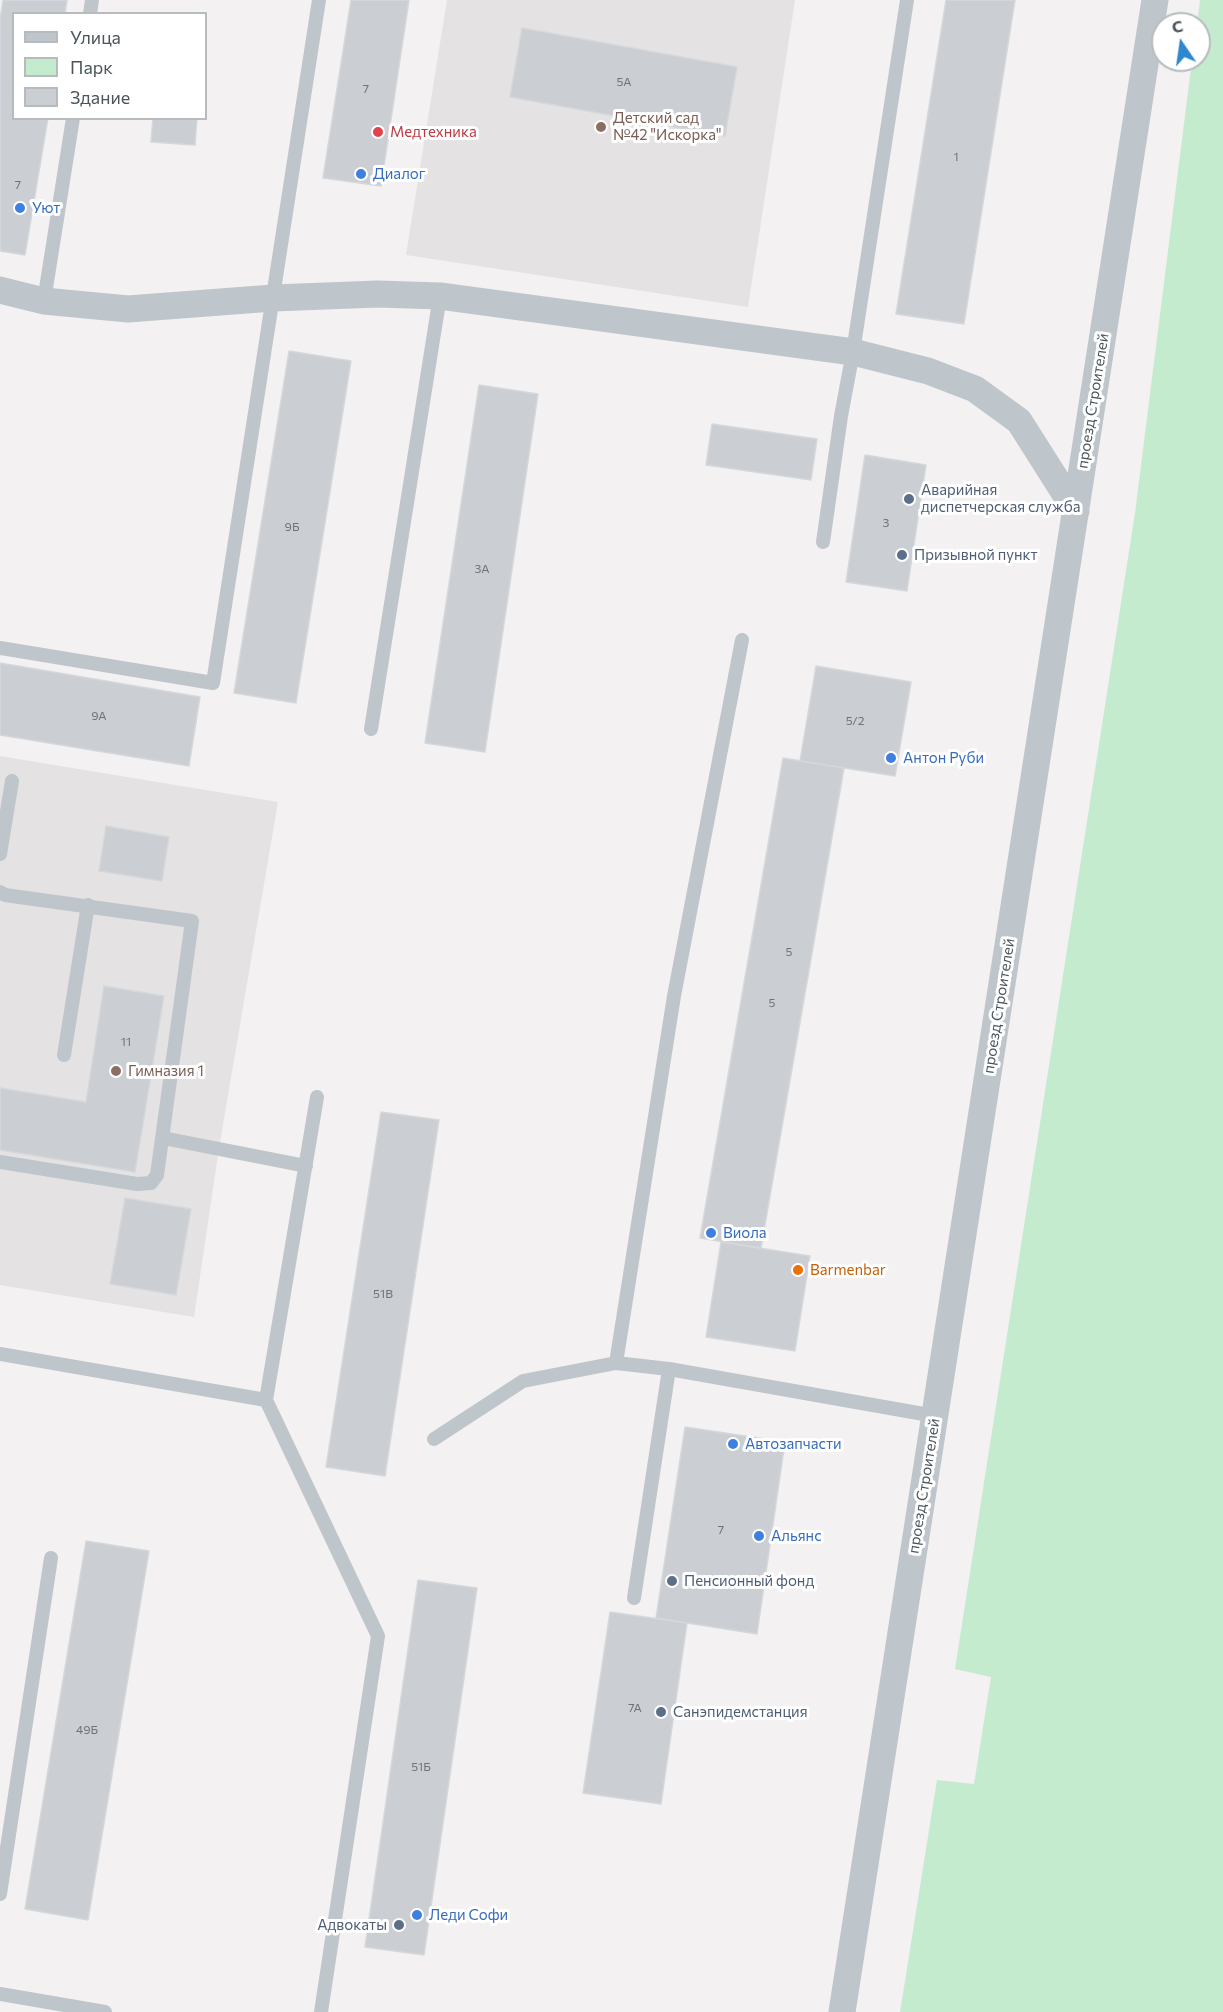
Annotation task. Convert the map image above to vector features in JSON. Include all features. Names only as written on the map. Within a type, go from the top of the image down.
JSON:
[{"type":"street","name":"проезд Строителей","points":[[842,2012],[1155,0]]},
{"type":"street","points":[[0,290],[44,301],[128,309],[273,298],[378,294],[440,296],[853,352],[928,371],[975,389],[1019,421],[1076,511]]},
{"type":"lane","points":[[0,648],[213,683],[319,0]]},
{"type":"lane","points":[[823,542],[907,0]]},
{"type":"lane","points":[[44,301],[73,120]]},
{"type":"lane","points":[[371,729],[440,296]]},
{"type":"lane","points":[[615,1363],[674,996],[742,640]]},
{"type":"lane","points":[[0,854],[12,781]]},
{"type":"lane","points":[[0,892],[5,895],[192,921],[157,1176],[151,1183],[137,1184],[0,1162]]},
{"type":"lane","points":[[64,1055],[88,905]]},
{"type":"lane","points":[[317,1097],[266,1401],[378,1636],[321,2012]]},
{"type":"lane","points":[[163,1138],[306,1166]]},
{"type":"lane","points":[[0,1354],[266,1401]]},
{"type":"lane","points":[[434,1439],[523,1381],[615,1363],[669,1370],[935,1416]]},
{"type":"lane","points":[[634,1598],[669,1370]]},
{"type":"lane","points":[[0,1894],[51,1558]]},
{"type":"lane","points":[[0,1994],[105,2012]]},
{"type":"shaded area","name":"Детский сад №42 \"Искорка\"","points":[[447,0],[795,0],[748,307],[406,255]]},
{"type":"shaded area","name":"Гимназия 1","points":[[0,756],[278,802],[219,1148],[194,1317],[0,1285]]},
{"type":"green space","points":[[1200,0],[1223,0],[1223,2012],[900,2012],[937,1780],[974,1784],[991,1677],[955,1669],[1135,513],[1190,72],[1211,72],[1211,12],[1198,12]]},
{"type":"building","points":[[3,0],[67,0],[65,12],[12,12],[12,120],[48,120],[25,255],[0,251],[0,20]]},
{"type":"building","points":[[351,0],[409,0],[381,186],[323,178]]},
{"type":"building","points":[[946,0],[1015,0],[964,324],[896,314]]},
{"type":"building","points":[[522,28],[737,67],[725,136],[510,97]]},
{"type":"building","points":[[153,120],[197,120],[195,145],[151,142]]},
{"type":"building","points":[[289,351],[351,361],[296,703],[234,693]]},
{"type":"building","points":[[479,385],[538,394],[485,752],[425,743]]},
{"type":"building","points":[[712,424],[817,439],[811,480],[706,465]]},
{"type":"building","points":[[865,455],[926,465],[907,591],[846,582]]},
{"type":"building","points":[[0,663],[200,697],[189,766],[0,735]]},
{"type":"building","points":[[816,666],[911,682],[895,776],[800,761]]},
{"type":"building","points":[[783,758],[844,768],[761,1248],[700,1238]]},
{"type":"building","points":[[106,826],[169,837],[162,881],[99,871]]},
{"type":"building","points":[[104,986],[164,996],[135,1172],[0,1150],[0,1088],[86,1102]]},
{"type":"building","points":[[381,1112],[439,1120],[385,1476],[326,1467]]},
{"type":"building","points":[[125,1198],[191,1209],[176,1295],[110,1284]]},
{"type":"building","points":[[721,1242],[810,1256],[795,1351],[706,1337]]},
{"type":"building","points":[[685,1427],[785,1442],[757,1634],[656,1618]]},
{"type":"building","points":[[86,1541],[149,1551],[88,1920],[25,1909]]},
{"type":"building","points":[[418,1580],[477,1588],[424,1955],[365,1947]]},
{"type":"building","points":[[610,1612],[687,1623],[661,1804],[583,1793]]},
{"type":"place","name":"Детский сад №42 \"Искорка\"","points":[[601,127]]},
{"type":"place","name":"Медтехника","points":[[378,132]]},
{"type":"place","name":"Диалог","points":[[361,174]]},
{"type":"place","name":"Уют","points":[[20,208]]},
{"type":"place","name":"Аварийная диспетчерская служба","points":[[909,499]]},
{"type":"place","name":"Призывной пункт","points":[[902,555]]},
{"type":"place","name":"Антон Руби","points":[[891,758]]},
{"type":"place","name":"Гимназия 1","points":[[116,1071]]},
{"type":"place","name":"Виола","points":[[711,1233]]},
{"type":"place","name":"Barmenbar","points":[[798,1270]]},
{"type":"place","name":"Автозапчасти","points":[[733,1444]]},
{"type":"place","name":"Альянс","points":[[759,1536]]},
{"type":"place","name":"Пенсионный фонд","points":[[672,1581]]},
{"type":"place","name":"Санэпидемстанция","points":[[661,1712]]},
{"type":"place","name":"Леди Софи","points":[[417,1915]]},
{"type":"place","name":"Адвокаты","points":[[399,1925]]}]
